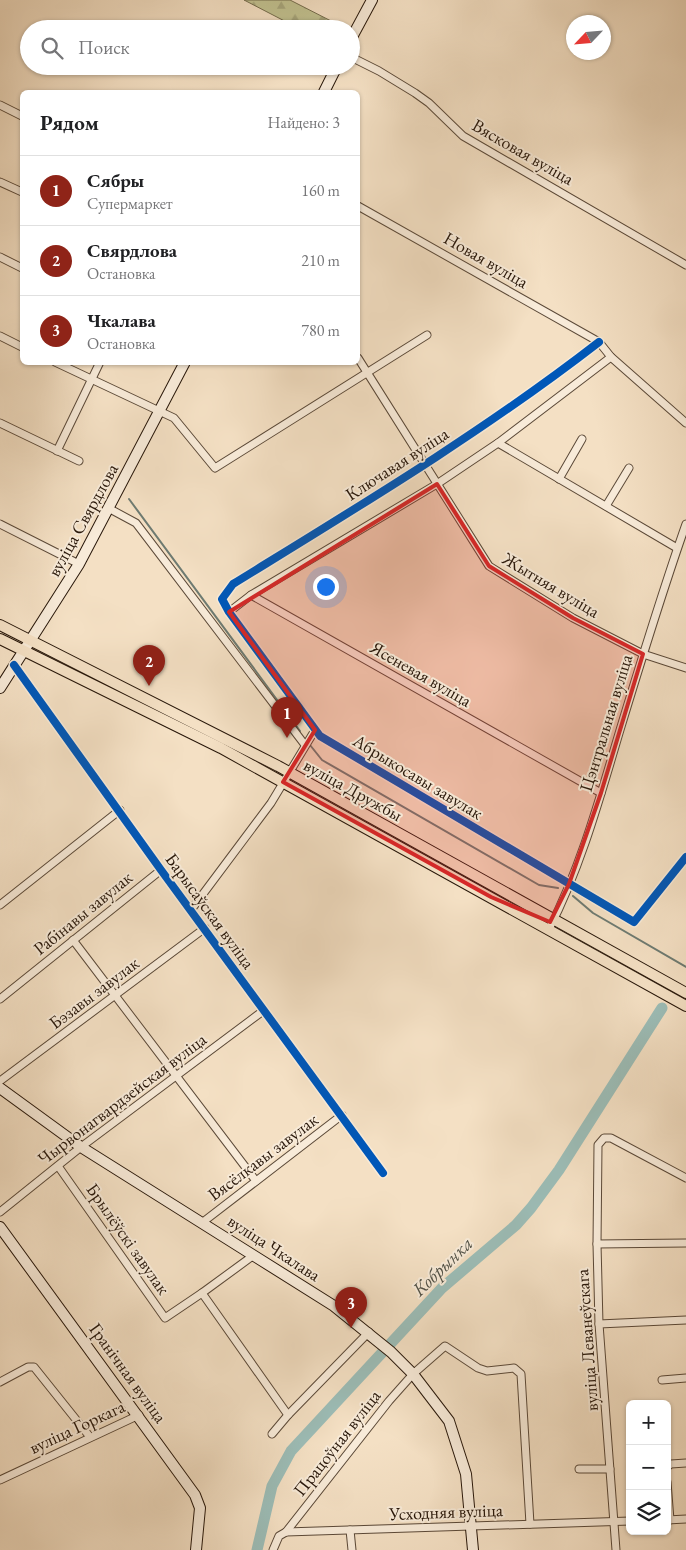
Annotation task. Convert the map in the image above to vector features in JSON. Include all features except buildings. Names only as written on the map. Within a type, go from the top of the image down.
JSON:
[{"type":"main road","points":[[360,22],[372,0]]},
{"type":"main road","points":[[325,90],[332,75]]},
{"type":"main road","name":"вуліца Свярдлова","points":[[0,688],[79,564],[110,509],[183,365]]},
{"type":"main road","name":"вуліца Дружбы","points":[[0,625],[163,706],[491,897],[686,1004]]},
{"type":"main road","points":[[0,634],[21,643],[30,639]]},
{"type":"main road","name":"вуліца Дружбы","points":[[0,639],[221,748],[330,799],[350,806],[686,993]]},
{"type":"main road","points":[[23,650],[34,648],[90,670]]},
{"type":"main road","points":[[491,897],[512,905],[542,922],[550,922],[554,919]]},
{"type":"main road","name":"вуліца Чкалава","points":[[0,1088],[82,1147],[334,1306],[369,1332],[391,1352],[413,1374],[449,1421],[466,1474],[473,1550]]},
{"type":"main road","name":"Гранічная вуліца","points":[[0,1227],[139,1415],[198,1500],[200,1522],[196,1550]]},
{"type":"street","name":"Вясковая вуліца","points":[[360,62],[422,98],[463,136],[686,265]]},
{"type":"street","points":[[0,105],[20,115]]},
{"type":"street","points":[[0,182],[20,191]]},
{"type":"street","name":"Новая вуліца","points":[[360,207],[599,342]]},
{"type":"street","points":[[0,257],[20,267]]},
{"type":"street","points":[[61,365],[174,418],[215,468],[428,335]]},
{"type":"street","points":[[0,336],[20,346]]},
{"type":"street","points":[[599,342],[611,357],[686,423]]},
{"type":"street","name":"Ключавая вуліца","points":[[228,612],[222,599],[233,584],[425,465],[550,380],[599,342]]},
{"type":"street","name":"Ключавая вуліца","points":[[252,595],[437,484],[498,443],[611,357]]},
{"type":"street","name":"Жытняя вуліца","points":[[360,361],[489,566],[573,618],[642,654],[686,668]]},
{"type":"street","points":[[57,450],[98,365]]},
{"type":"street","points":[[0,423],[79,461]]},
{"type":"street","points":[[559,479],[582,439]]},
{"type":"street","points":[[498,443],[678,548]]},
{"type":"street","points":[[606,506],[629,468]]},
{"type":"street","points":[[110,509],[136,523],[305,745]]},
{"type":"street","points":[[0,524],[79,564]]},
{"type":"street","name":"Цэнтральная вуліца","points":[[549,929],[569,884],[601,793],[642,654],[686,524]]},
{"type":"street","points":[[228,612],[252,595]]},
{"type":"street","name":"Ясеневая вуліца","points":[[252,595],[601,793]]},
{"type":"street","name":"Абрыкосавы завулак","points":[[228,612],[320,736],[634,922],[686,857]]},
{"type":"street","name":"Барысаўская вуліца","points":[[14,665],[120,810],[161,870],[383,1173]]},
{"type":"street","name":"Барысаўская вуліца","points":[[191,910],[253,828],[315,730]]},
{"type":"street","points":[[0,905],[120,810]]},
{"type":"street","name":"Рабінавы завулак","points":[[0,999],[161,870]]},
{"type":"street","name":"Бэзавы завулак","points":[[0,1081],[204,928]]},
{"type":"street","points":[[74,940],[256,1181]]},
{"type":"street","name":"Чырвонагвардзейская вуліца","points":[[0,1212],[82,1147],[263,1010]]},
{"type":"street","name":"Вясёлкавы завулак","points":[[203,1222],[342,1115]]},
{"type":"street","name":"вуліца Леванеўскага","points":[[616,1550],[599,1324],[597,1244],[598,1145],[604,1138],[611,1138],[686,1178]]},
{"type":"street","name":"Брылёўскі завулак","points":[[58,1166],[165,1318],[254,1255]]},
{"type":"street","points":[[597,1244],[686,1243]]},
{"type":"street","points":[[202,1293],[288,1415]]},
{"type":"street","points":[[599,1324],[686,1320]]},
{"type":"street","points":[[272,1434],[369,1332]]},
{"type":"street","name":"Працоўная вуліца","points":[[286,1532],[413,1374],[445,1346],[478,1368],[487,1371],[514,1368],[522,1374],[530,1524]]},
{"type":"street","points":[[0,1382],[28,1367],[34,1367],[90,1437]]},
{"type":"street","points":[[662,1380],[686,1378]]},
{"type":"street","name":"вуліца Горкага","points":[[0,1480],[139,1415]]},
{"type":"street","points":[[671,1464],[686,1463]]},
{"type":"street","points":[[579,1469],[610,1469]]},
{"type":"street","points":[[671,1520],[686,1519]]},
{"type":"street","name":"Усходняя вуліца","points":[[286,1532],[626,1521]]},
{"type":"street","points":[[350,1530],[352,1550]]},
{"type":"street","points":[[273,1550],[279,1536],[286,1532]]},
{"type":"highlighted area","points":[[437,484],[489,566],[573,618],[643,654],[601,793],[569,884],[550,922],[491,897],[283,782],[315,730],[229,612]]},
{"type":"green space","points":[[244,0],[290,0],[329,20],[283,20]]},
{"type":"waterway","points":[[129,499],[300,731]]},
{"type":"waterway","points":[[310,745],[322,760],[539,885],[558,888]]},
{"type":"waterway","points":[[573,896],[593,913],[686,967]]},
{"type":"waterway","name":"Кобрынка","points":[[257,1550],[272,1486],[291,1451],[442,1288],[516,1225],[531,1208],[559,1170],[662,1008]]},
{"type":"cycle path","points":[[599,342],[465,438],[233,584],[222,599],[229,612],[320,736],[634,922],[686,857]]},
{"type":"cycle path","points":[[14,665],[161,870],[383,1173]]},
{"type":"place","name":"Свярдлова","points":[[149,686]]},
{"type":"place","name":"Сябры","points":[[287,738]]},
{"type":"place","name":"Чкалава","points":[[351,1328]]}]
